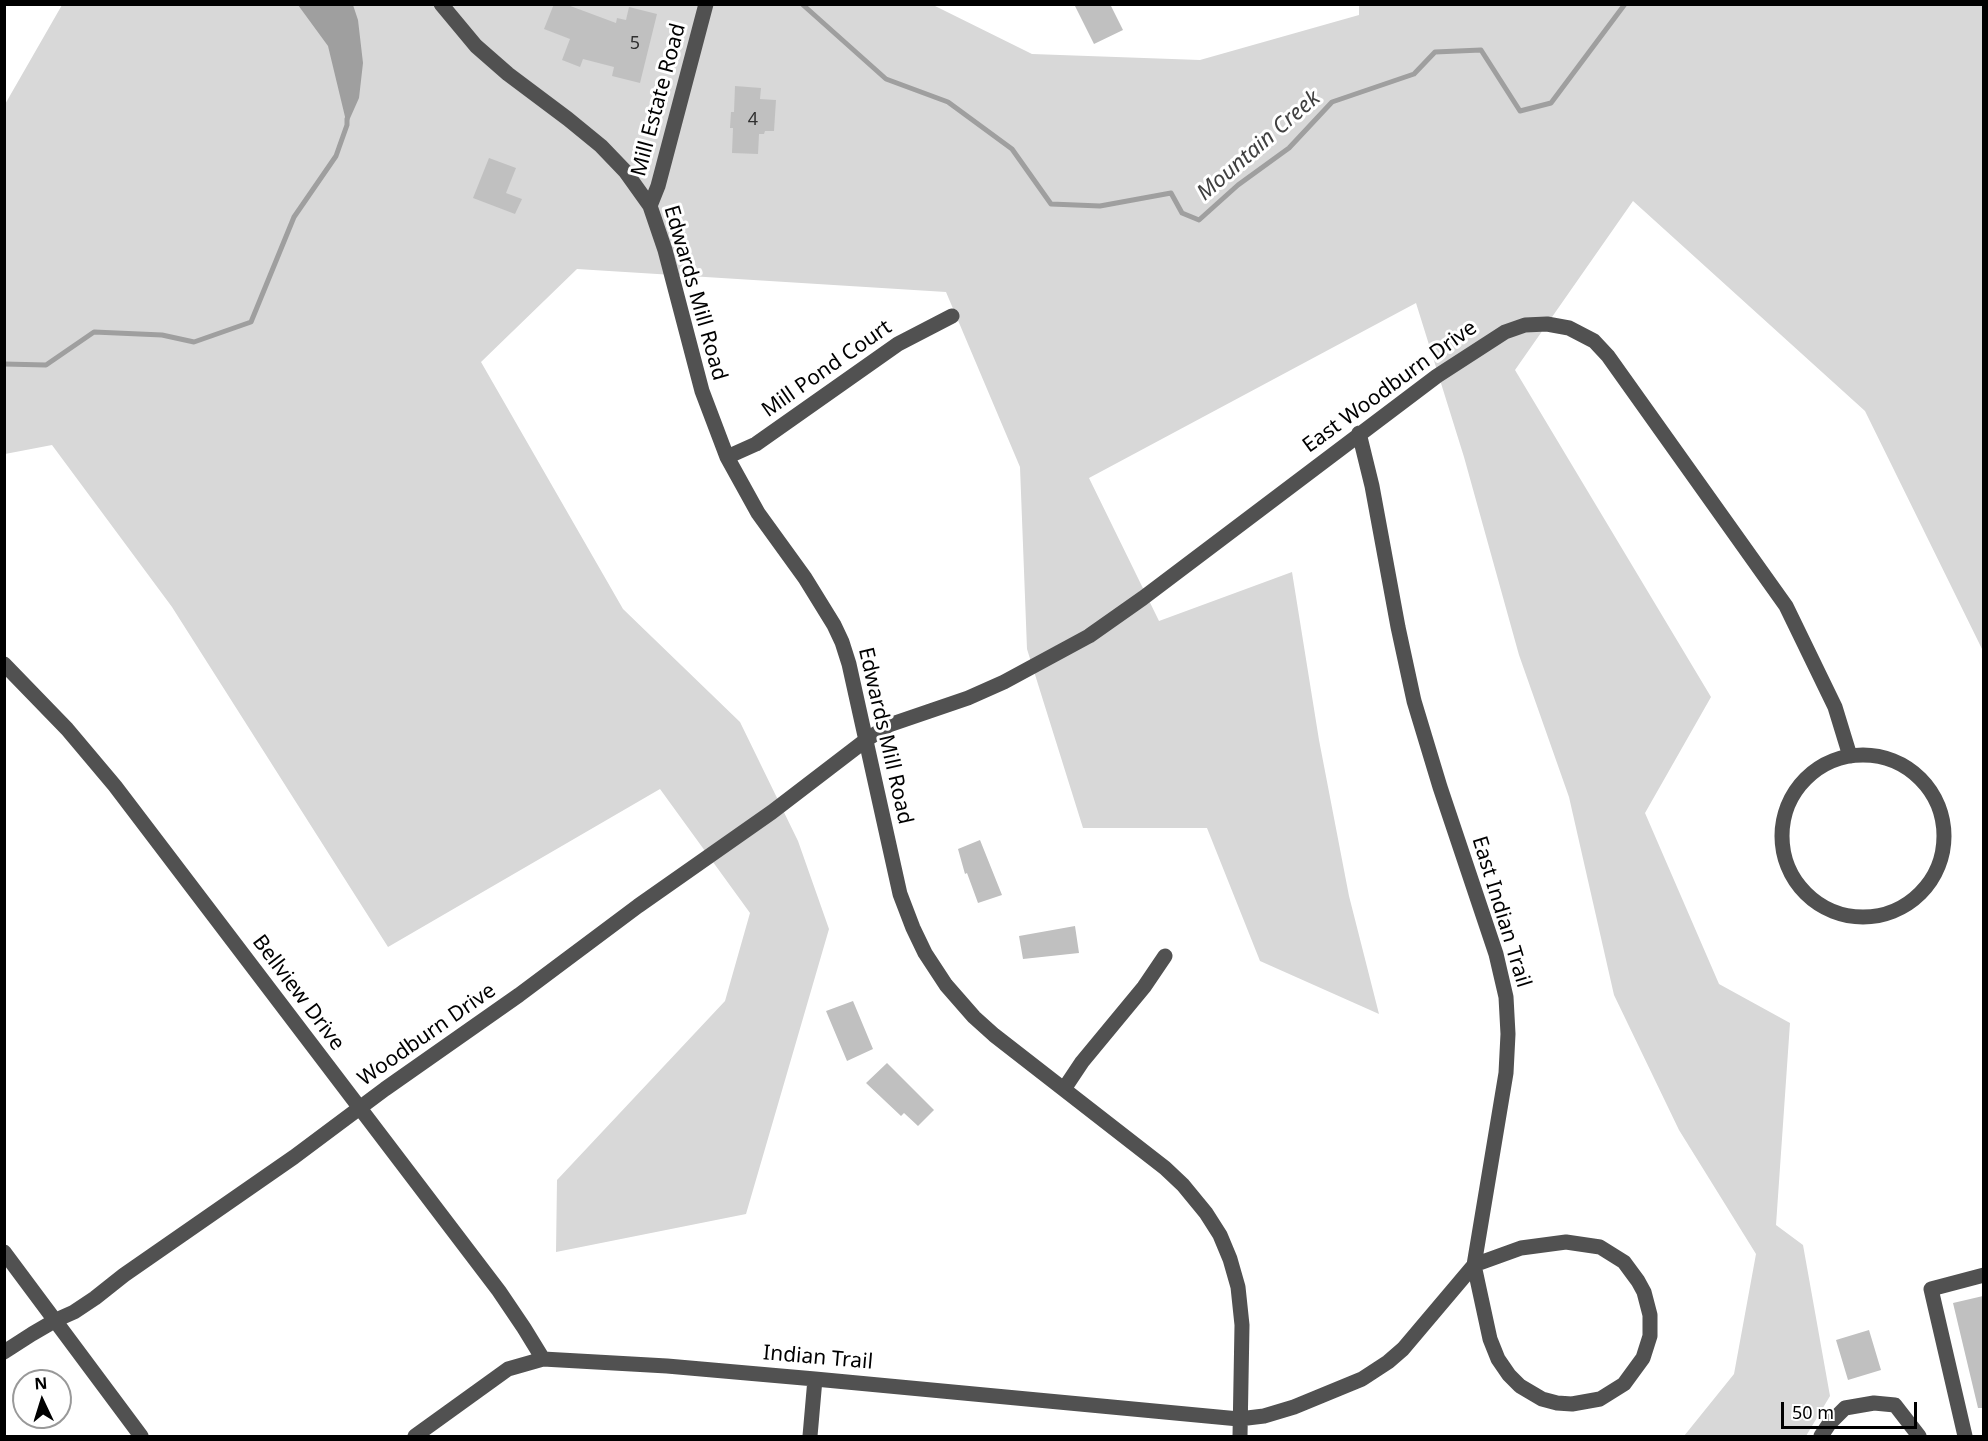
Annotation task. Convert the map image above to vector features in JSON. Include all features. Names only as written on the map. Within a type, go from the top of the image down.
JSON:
[{"type":"street","name":"Edwards Mill Road","points":[[441,4],[448,15],[484,53],[601,146],[625,171],[650,206],[665,250],[702,391],[727,457],[758,513],[806,578],[834,625],[849,664],[900,894],[913,928],[925,953],[946,985],[974,1017],[1183,1185],[1206,1213],[1220,1235],[1230,1259],[1241,1306],[1240,1437]]},
{"type":"street","name":"Mill Estate Road","points":[[650,206],[658,186],[706,4]]},
{"type":"street","name":"Mill Pond Court","points":[[727,457],[756,444],[898,344],[919,331],[952,316]]},
{"type":"street","name":"East Woodburn Drive","points":[[866,740],[889,725],[968,698],[1004,682],[1089,636],[1143,598],[1437,376],[1505,332],[1525,326],[1547,324],[1569,327],[1586,336],[1608,356],[1786,606],[1835,707],[1850,756]]},
{"type":"street","name":"East Indian Trail","points":[[1359,433],[1372,486],[1414,701],[1496,954],[1506,997],[1508,1034],[1506,1073],[1474,1265]]},
{"type":"street","name":"Bellview Drive","points":[[4,664],[67,729],[115,786],[360,1108],[415,1184],[499,1291],[543,1359]]},
{"type":"street","name":"Woodburn Drive","points":[[4,1352],[95,1298],[519,995],[866,740]]},
{"type":"street","points":[[1868,755],[1886,758],[1903,765],[1929,789],[1938,805],[1943,823],[1944,841],[1941,859],[1934,875],[1923,890],[1909,902],[1893,911],[1876,916],[1840,913],[1808,896],[1796,882],[1787,866],[1783,849],[1782,831],[1785,813],[1797,789],[1816,769],[1832,760],[1850,756],[1868,755]]},
{"type":"street","points":[[1064,1089],[1082,1062],[1144,987],[1165,956]]},
{"type":"street","points":[[1239,1419],[1264,1416],[1294,1407],[1373,1373],[1403,1349],[1474,1265],[1521,1248],[1550,1243],[1593,1244],[1624,1262],[1634,1275],[1649,1306],[1650,1336],[1639,1366],[1617,1390],[1600,1399],[1572,1404],[1557,1403],[1528,1392],[1509,1375],[1498,1359],[1490,1339],[1474,1265]]},
{"type":"street","points":[[4,1252],[141,1437]]},
{"type":"street","points":[[1965,1437],[1931,1289],[1983,1275]]},
{"type":"street","name":"Indian Trail","points":[[415,1437],[508,1369],[543,1359],[667,1366],[1239,1419]]},
{"type":"street","points":[[810,1437],[815,1379]]},
{"type":"street","points":[[1821,1437],[1828,1424],[1845,1408],[1874,1403],[1895,1405],[1918,1437]]},
{"type":"shaded area","points":[[62,5],[933,5],[1032,54],[1200,60],[1359,15],[1359,5],[1983,5],[1983,651],[1865,411],[1633,201],[1515,370],[1711,697],[1645,813],[1719,984],[1790,1023],[1776,1225],[1803,1245],[1830,1396],[1806,1436],[1684,1436],[1734,1374],[1756,1254],[1679,1130],[1614,995],[1569,797],[1519,655],[1464,457],[1416,303],[1089,478],[1159,621],[1292,572],[1319,740],[1349,896],[1379,1014],[1260,961],[1207,828],[1083,828],[1027,649],[1020,467],[946,292],[577,269],[481,362],[623,609],[740,722],[798,841],[829,929],[746,1214],[556,1252],[557,1180],[725,1001],[750,913],[660,789],[388,947],[172,607],[52,445],[5,454],[4,106]]},
{"type":"shaded area","points":[[298,5],[353,5],[358,20],[363,63],[359,98],[347,125],[328,46]]},
{"type":"building","points":[[554,4],[565,4],[616,23],[617,18],[626,20],[629,7],[657,14],[640,83],[612,76],[614,67],[583,59],[580,67],[562,60],[570,39],[544,29]]},
{"type":"building","points":[[1074,4],[1110,4],[1123,30],[1094,44]]},
{"type":"building","points":[[735,86],[761,88],[760,99],[776,100],[774,131],[759,134],[758,154],[732,153],[733,128],[730,128],[731,112],[734,112]]},
{"type":"building","points":[[489,158],[516,168],[506,193],[522,199],[515,214],[473,198]]},
{"type":"building","points":[[980,840],[1002,895],[978,903],[967,873],[965,874],[958,849]]},
{"type":"building","points":[[1075,926],[1079,953],[1023,959],[1019,936]]},
{"type":"building","points":[[853,1001],[873,1049],[847,1061],[826,1011]]},
{"type":"building","points":[[887,1063],[934,1110],[918,1126],[904,1113],[901,1116],[866,1083]]},
{"type":"building","points":[[1983,1296],[1983,1408],[1978,1408],[1953,1303]]},
{"type":"building","points":[[1869,1330],[1881,1370],[1848,1380],[1836,1340]]},
{"type":"waterway","name":"Mountain Creek","points":[[802,4],[886,79],[948,102],[1012,149],[1051,204],[1100,206],[1171,193],[1182,213],[1199,220],[1238,185],[1289,148],[1332,102],[1414,74],[1435,52],[1481,50],[1520,111],[1551,103],[1625,4]]},
{"type":"waterway","name":"Mountain Creek","points":[[4,364],[46,365],[94,332],[162,335],[194,342],[251,322],[294,217],[336,156],[347,119]]}]
